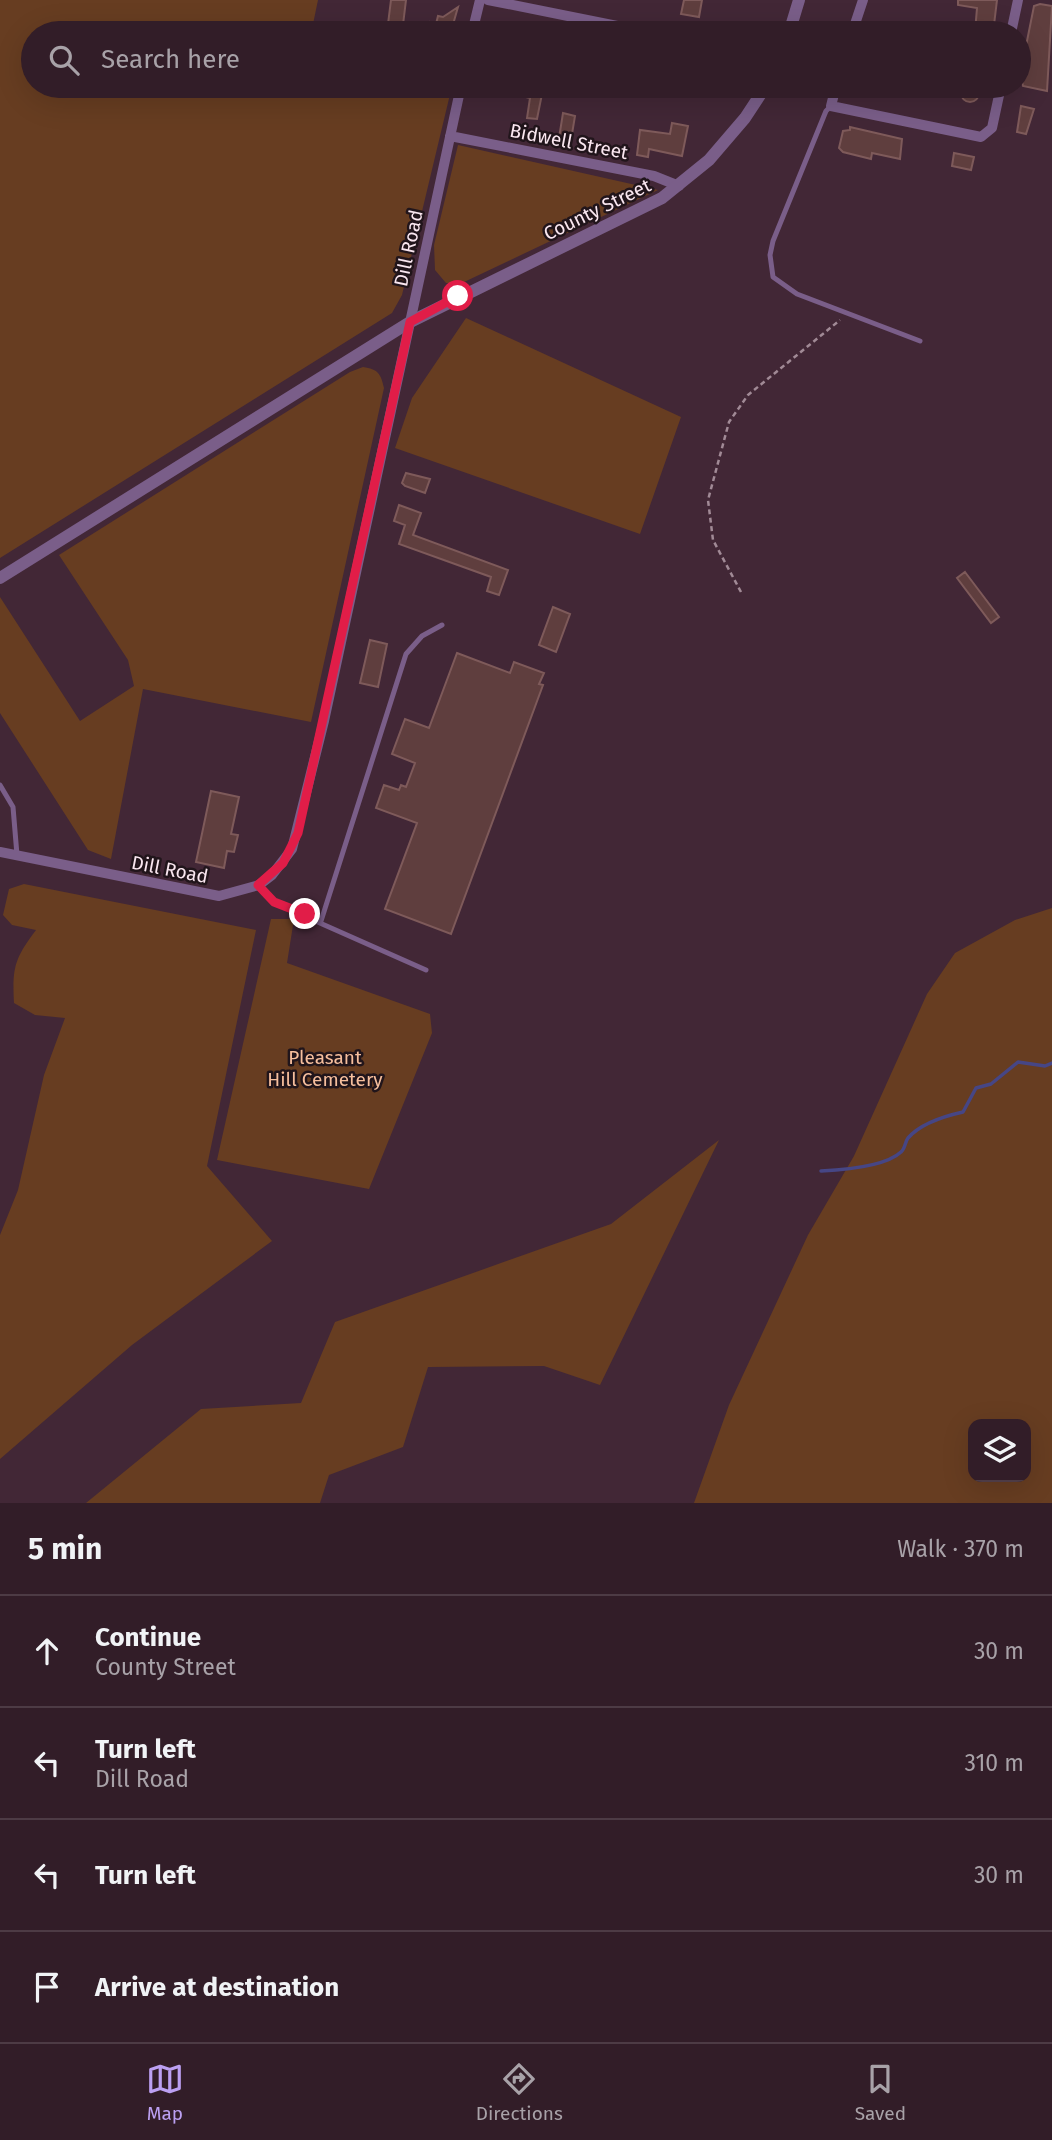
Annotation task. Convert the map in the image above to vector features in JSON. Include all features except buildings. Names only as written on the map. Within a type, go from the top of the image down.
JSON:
[{"type":"street","points":[[475,21],[480,0]]},
{"type":"street","points":[[488,0],[592,21]]},
{"type":"street","points":[[793,21],[799,0]]},
{"type":"street","points":[[856,21],[863,0]]},
{"type":"street","points":[[1014,21],[1018,0]]},
{"type":"street","name":"Dill Road","points":[[0,852],[201,894],[236,893],[258,885],[283,863],[298,833],[458,98]]},
{"type":"street","name":"County Street","points":[[0,578],[410,322],[469,291],[640,211],[679,187],[727,141],[757,98]]},
{"type":"street","points":[[833,98],[831,107],[981,137],[987,136],[992,128],[998,98]]},
{"type":"street","name":"Bidwell Street","points":[[450,136],[654,176],[679,187]]},
{"type":"lane","points":[[831,107],[826,111],[811,156],[773,241],[770,269],[773,277],[797,294],[920,341]]},
{"type":"lane","points":[[321,922],[406,654],[422,636],[442,625]]},
{"type":"lane","points":[[0,785],[13,807],[17,855]]},
{"type":"lane","points":[[258,885],[274,902],[426,970]]},
{"type":"path","points":[[741,592],[713,540],[708,500],[729,422],[748,395],[848,314]]},
{"type":"green space","points":[[0,0],[318,0],[314,21],[21,21],[21,98],[449,98],[402,295],[392,313],[0,558]]},
{"type":"green space","points":[[458,145],[658,190],[462,283],[446,283],[435,270],[434,245]]},
{"type":"green space","points":[[466,318],[681,417],[640,534],[395,448],[412,398]]},
{"type":"green space","points":[[363,367],[378,373],[384,388],[311,722],[143,689],[111,859],[88,850],[0,713],[0,597],[80,721],[134,686],[128,660],[59,555],[350,372]]},
{"type":"green space","points":[[24,884],[256,930],[207,1166],[272,1241],[132,1345],[0,1459],[0,1235],[18,1190],[44,1075],[65,1018],[35,1015],[14,1003],[16,964],[36,930],[12,925],[3,915],[9,889]]},
{"type":"green space","points":[[1052,908],[1052,1503],[694,1503],[729,1405],[808,1235],[854,1156],[927,994],[955,953],[1015,920]]},
{"type":"green space","name":"Pleasant Hill Cemetery","points":[[271,919],[294,919],[287,963],[430,1014],[432,1033],[369,1189],[217,1160]]},
{"type":"green space","points":[[719,1140],[600,1385],[544,1366],[428,1367],[403,1447],[329,1475],[320,1503],[86,1503],[201,1409],[301,1403],[335,1322],[611,1224]]},
{"type":"waterway","points":[[821,1171],[862,1167],[894,1157],[902,1151],[913,1133],[934,1121],[963,1112],[976,1088],[991,1084],[1018,1062],[1045,1066],[1052,1063]]},
{"type":"route","points":[[305,914],[274,902],[258,885],[283,863],[298,833],[410,322],[458,296]]}]
